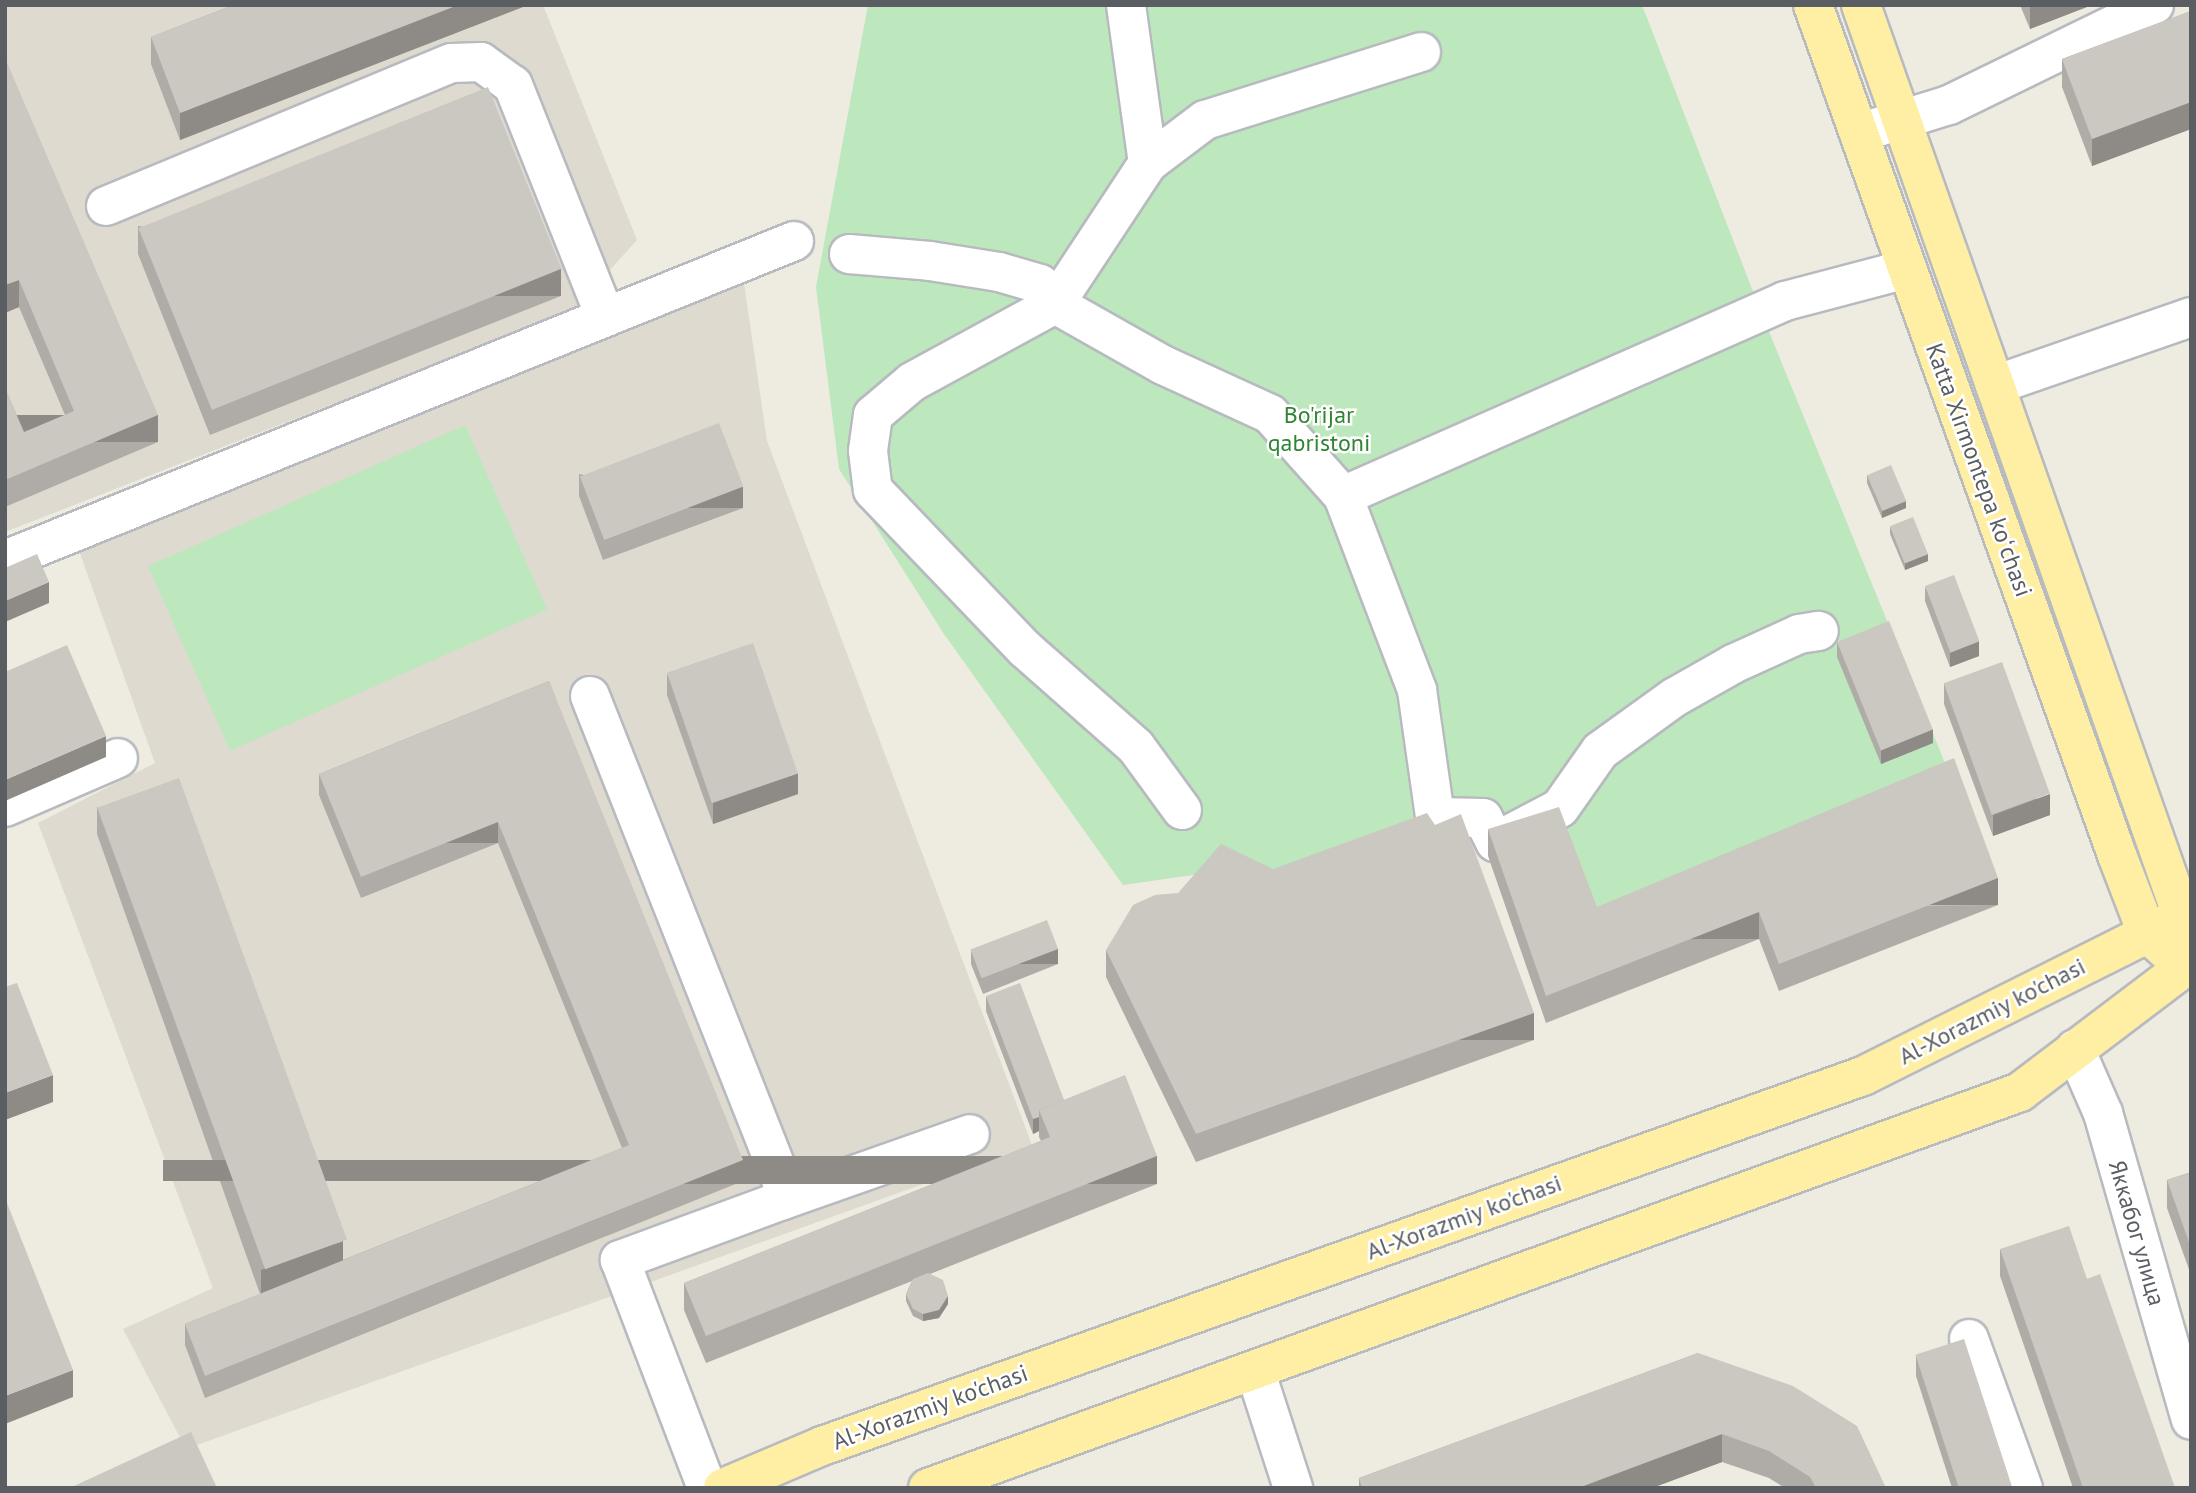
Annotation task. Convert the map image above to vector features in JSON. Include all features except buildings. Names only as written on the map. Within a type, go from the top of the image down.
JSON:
[{"type":"main road","name":"Katta Xirmontepa koʻchasi","points":[[1813,5],[2147,933]]},
{"type":"main road","name":"Katta Xirmontepa koʻchasi","points":[[1861,5],[2186,914],[2187,963]]},
{"type":"main road","name":"Al-Xorazmiy ko'chasi","points":[[723,1488],[822,1446],[1863,1076],[2186,914]]},
{"type":"main road","points":[[928,1488],[2021,1092],[2187,963],[2147,933]]},
{"type":"street","points":[[1126,5],[1148,163]]},
{"type":"street","points":[[1858,134],[1949,104],[2154,5]]},
{"type":"street","points":[[1182,810],[1136,747],[1025,649],[873,490],[869,451],[873,415],[912,382],[1055,304],[1148,163],[1205,120],[1421,52]]},
{"type":"street","points":[[106,206],[452,63],[481,62],[513,85],[605,316]]},
{"type":"street","points":[[5,560],[794,241]]},
{"type":"street","points":[[849,254],[930,261],[999,272],[1040,284],[1055,304],[1163,365],[1270,414],[1343,496],[1417,690],[1434,817],[1483,818],[1495,842],[1560,808],[1600,751],[1675,697],[1744,659],[1799,634],[1819,631]]},
{"type":"street","points":[[1343,496],[1785,301],[1907,269]]},
{"type":"street","points":[[1995,385],[2191,317]]},
{"type":"street","points":[[590,696],[782,1182],[783,1200]]},
{"type":"street","points":[[5,807],[118,758]]},
{"type":"street","name":"Яккабог улица","points":[[2075,1049],[2103,1113],[2191,1420]]},
{"type":"street","points":[[707,1488],[620,1260],[970,1134]]},
{"type":"street","points":[[1969,1339],[2023,1488]]},
{"type":"street","points":[[1255,1370],[1293,1488]]},
{"type":"shaded area","points":[[5,5],[543,5],[637,240],[574,310],[5,532]]},
{"type":"shaded area","points":[[744,283],[767,441],[1032,1145],[186,1449],[123,1329],[213,1288],[38,823],[155,763],[78,548]]},
{"type":"green space","name":"Bo'rijar qabristoni","points":[[868,5],[1642,5],[1761,312],[1954,785],[1597,934],[1475,824],[1273,896],[1221,871],[1123,885],[944,634],[839,469],[816,287]]},
{"type":"green space","points":[[465,425],[547,610],[230,751],[148,566]]}]
